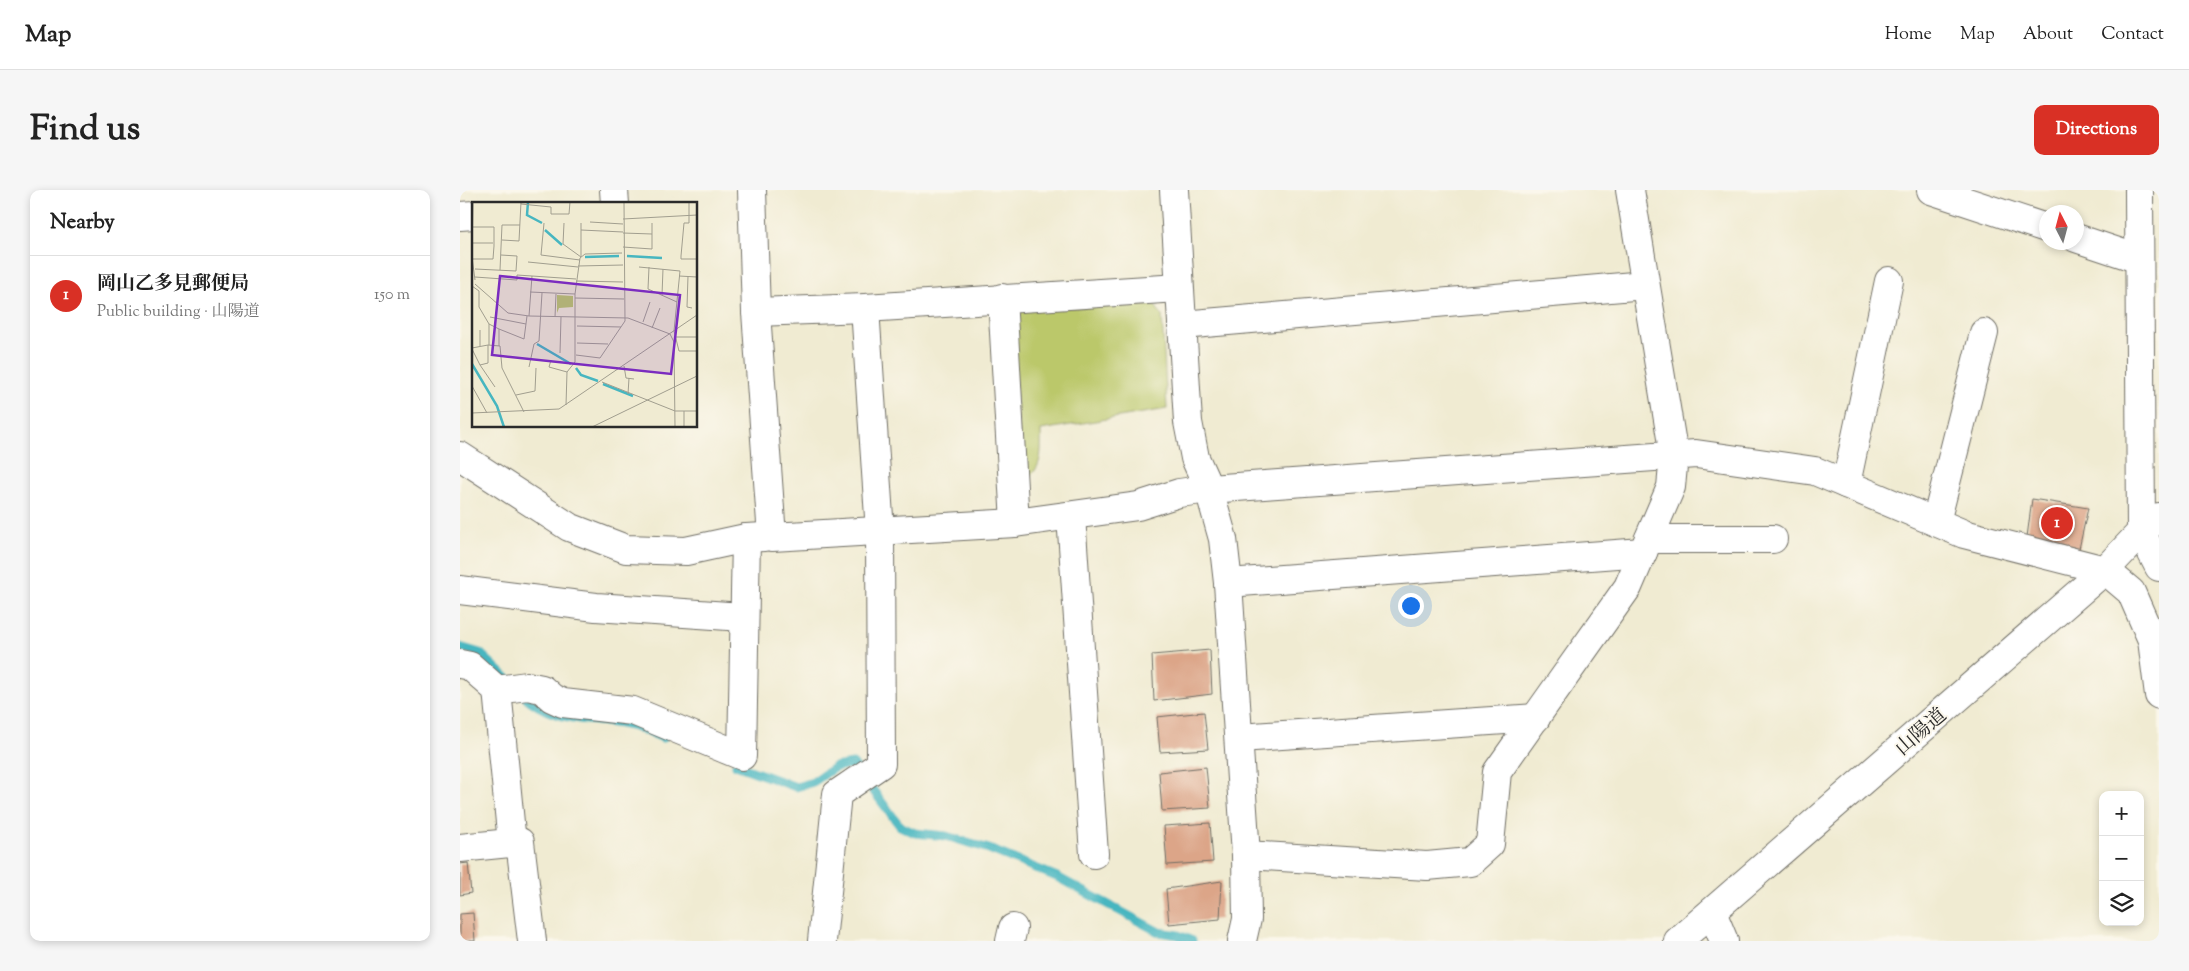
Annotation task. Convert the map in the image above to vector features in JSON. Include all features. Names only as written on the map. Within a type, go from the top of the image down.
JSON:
[{"type":"street","points":[[460,664],[470,666],[511,688],[542,689],[552,698],[563,703],[633,711],[742,756],[743,617],[759,538],[756,312],[752,190]]},
{"type":"street","points":[[1174,190],[1178,288],[1188,422],[1195,458],[1209,489],[1223,539],[1228,583],[1246,855],[1247,919],[1242,941]]},
{"type":"street","points":[[1246,855],[1427,866],[1470,862],[1490,844],[1497,772],[1628,587],[1671,487],[1674,456],[1630,190]]},
{"type":"street","points":[[1931,190],[1996,201],[2039,224]]},
{"type":"street","points":[[2139,190],[2150,525],[2159,567]]},
{"type":"street","points":[[2084,241],[2140,259]]},
{"type":"street","points":[[1846,484],[1889,282]]},
{"type":"street","points":[[1182,325],[1645,285]]},
{"type":"street","points":[[756,312],[865,308],[1178,288]]},
{"type":"street","points":[[1002,298],[1016,523]]},
{"type":"street","points":[[822,941],[837,794],[881,764],[880,532],[865,308]]},
{"type":"street","points":[[1936,522],[1984,333]]},
{"type":"street","points":[[460,456],[569,527],[626,549],[686,551],[759,538],[1016,523],[1138,506],[1179,493],[1209,489],[1696,454],[1815,471],[1964,534],[2105,570],[2131,592],[2152,640],[2159,695]]},
{"type":"street","points":[[1071,516],[1094,854]]},
{"type":"street","name":"山陽道","points":[[1678,941],[2105,570],[2150,525]]},
{"type":"street","points":[[1228,583],[1646,545],[1773,539]]},
{"type":"street","points":[[460,590],[596,607],[743,617]]},
{"type":"street","points":[[511,688],[512,843]]},
{"type":"street","points":[[1239,738],[1536,718]]},
{"type":"street","points":[[460,848],[520,842],[532,941]]},
{"type":"street","points":[[1712,912],[1724,941]]},
{"type":"green space","points":[[1155,305],[1162,316],[1167,409],[1041,430],[1041,453],[1038,466],[1022,482],[1011,309]]},
{"type":"building","points":[[2032,499],[2088,508],[2079,549],[2027,537]]},
{"type":"building","points":[[1210,650],[1212,694],[1154,701],[1152,655]]},
{"type":"building","points":[[1204,712],[1208,749],[1160,752],[1157,717]]},
{"type":"building","points":[[1206,767],[1210,808],[1162,811],[1159,772]]},
{"type":"building","points":[[1210,823],[1213,862],[1167,865],[1164,826]]},
{"type":"building","points":[[468,863],[471,893],[460,895],[460,864]]},
{"type":"building","points":[[1222,881],[1220,919],[1169,924],[1166,889]]},
{"type":"building","points":[[473,913],[475,941],[460,941],[460,914]]},
{"type":"waterway","points":[[460,647],[480,653],[512,683]]},
{"type":"waterway","points":[[521,693],[533,703],[558,715],[631,726],[663,738]]},
{"type":"waterway","points":[[736,765],[796,787],[813,782],[835,767],[853,764],[900,826],[915,833],[946,836],[989,849],[1057,877],[1159,932],[1178,935],[1192,941]]},
{"type":"place","name":"岡山乙多見郵便局","points":[[2057,523]]}]
